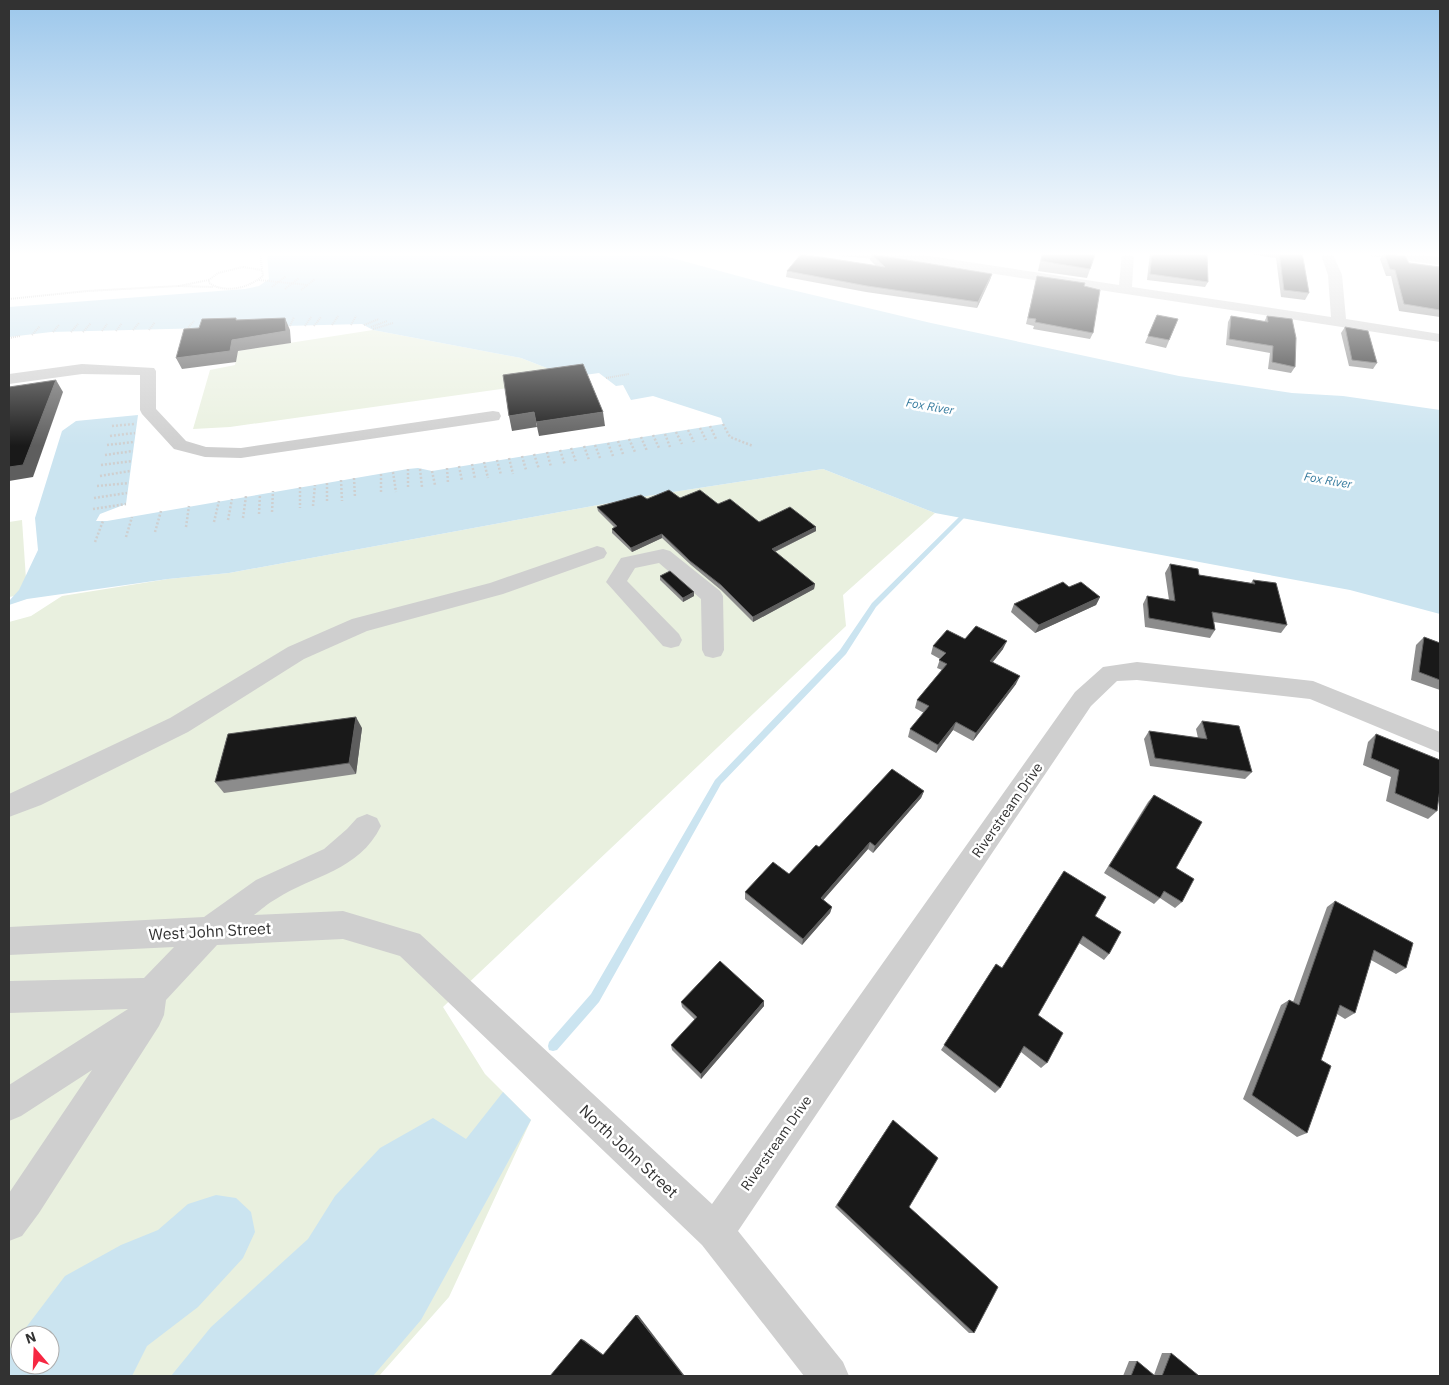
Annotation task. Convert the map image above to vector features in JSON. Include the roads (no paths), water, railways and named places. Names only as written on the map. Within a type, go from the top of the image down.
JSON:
[{"type":"street","points":[[1305,317],[1440,338]]},
{"type":"street","points":[[1339,317],[1340,322]]},
{"type":"street","points":[[9,396],[14,378],[82,369],[148,371],[148,410],[180,445],[205,452],[241,452],[493,416]]},
{"type":"street","points":[[9,806],[32,798],[179,725],[296,653],[360,625],[496,589],[597,553]]},
{"type":"street","points":[[671,640],[616,582],[628,563],[663,556],[712,596],[713,650]]},
{"type":"street","name":"Riverstream Drive","points":[[715,1232],[1083,699],[1111,674],[1137,671],[1312,690],[1440,743]]},
{"type":"street","points":[[9,1223],[26,1200],[150,1004],[211,930],[266,889],[334,858],[357,838],[367,826]]},
{"type":"street","name":"West John Street","points":[[9,941],[343,925],[409,944]]},
{"type":"street","name":"North John Street","points":[[409,944],[715,1232],[829,1376]]},
{"type":"street","points":[[9,997],[150,1004]]},
{"type":"street","points":[[9,1104],[150,1004]]},
{"type":"water","name":"Fox River","points":[[9,317],[904,317],[1179,376],[1292,393],[1343,396],[1440,410],[1440,614],[1350,590],[935,513],[823,469],[647,496],[229,573],[168,579],[27,599],[9,605],[9,601],[19,590],[38,550],[35,518],[62,431],[76,421],[138,415],[126,504],[100,514],[96,521],[107,521],[408,469],[418,468],[432,471],[723,424],[721,418],[653,396],[631,400],[623,385],[616,386],[599,373],[570,377],[521,358],[373,330],[362,324],[51,332],[9,337]]},
{"type":"water","points":[[503,1092],[531,1120],[421,1320],[373,1376],[171,1376],[211,1327],[308,1239],[335,1196],[380,1148],[433,1118],[466,1139]]},
{"type":"water","points":[[216,1195],[236,1198],[251,1212],[255,1232],[243,1258],[198,1307],[147,1346],[132,1376],[9,1376],[10,1349],[10,1375],[60,1375],[60,1325],[28,1325],[65,1276],[121,1245],[158,1230],[188,1204]]},
{"type":"waterway","points":[[553,1046],[595,998],[718,782],[843,652],[874,605],[961,518]]}]
